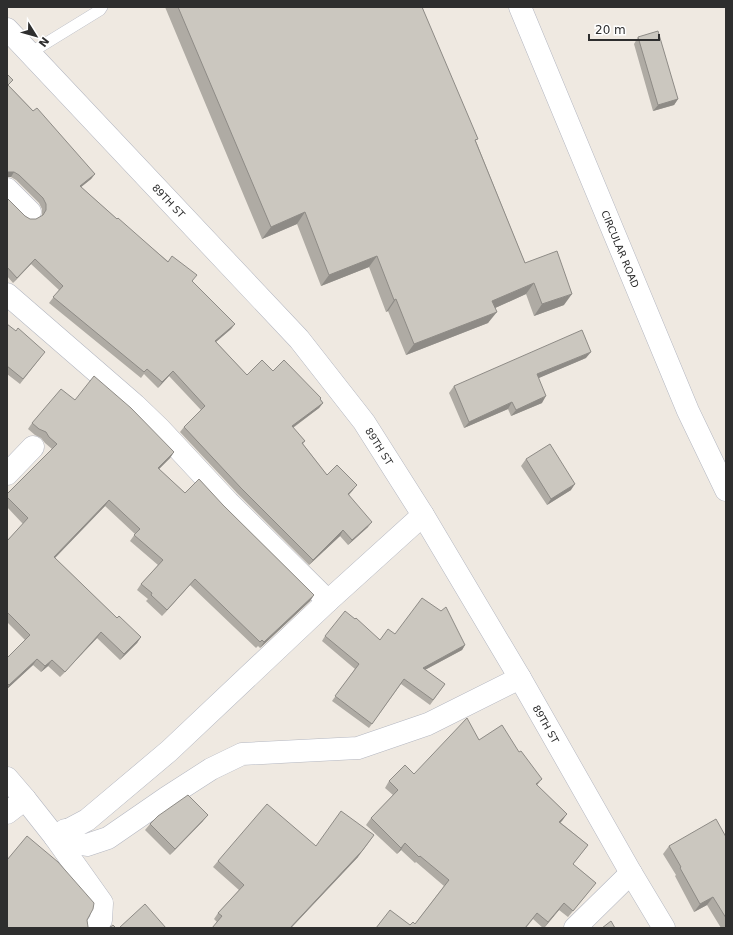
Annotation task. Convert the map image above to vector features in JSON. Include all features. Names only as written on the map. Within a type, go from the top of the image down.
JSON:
[{"type":"street","name":"CIRCULAR ROAD","points":[[520,7],[688,411],[726,490]]},
{"type":"street","name":"89TH ST","points":[[7,29],[299,339],[364,422],[423,515],[520,678],[631,874],[664,928]]},
{"type":"street","points":[[7,189],[30,212]]},
{"type":"street","points":[[7,294],[135,405],[160,429],[228,502],[328,601]]},
{"type":"street","points":[[7,474],[33,447]]},
{"type":"street","points":[[60,833],[87,820],[169,751],[328,601],[423,515]]},
{"type":"street","points":[[7,778],[25,799],[60,833],[75,843],[87,845],[108,838],[211,769],[242,754],[358,748],[428,724],[520,678]]},
{"type":"street","points":[[7,813],[25,799]]},
{"type":"street","points":[[60,833],[102,903],[102,925]]},
{"type":"street","points":[[575,928],[631,874]]},
{"type":"lane","points":[[30,53],[100,10],[102,7]]},
{"type":"building","points":[[178,7],[422,7],[478,139],[475,140],[525,263],[557,251],[572,294],[542,304],[534,283],[492,301],[497,312],[414,344],[396,299],[394,300],[377,256],[329,275],[305,212],[271,227]]},
{"type":"building","points":[[658,31],[678,99],[658,105],[638,37]]},
{"type":"building","points":[[7,74],[13,80],[8,85],[33,111],[37,108],[95,174],[80,186],[168,262],[172,256],[197,275],[192,281],[235,324],[215,341],[247,375],[262,360],[273,371],[284,360],[321,398],[320,399],[323,403],[292,426],[305,441],[302,443],[327,475],[337,465],[357,485],[348,494],[372,522],[352,540],[343,530],[313,560],[241,488],[184,427],[205,406],[173,371],[162,382],[147,369],[144,372],[53,297],[63,286],[35,259],[17,278],[7,267],[7,198],[30,219],[36,219],[43,215],[46,210],[46,204],[43,198],[19,175],[14,172],[7,172]]},
{"type":"building","points":[[7,324],[16,331],[18,328],[45,352],[23,379],[7,366]]},
{"type":"building","points":[[582,330],[591,352],[537,374],[546,396],[516,410],[512,402],[469,422],[454,386]]},
{"type":"building","points":[[94,376],[131,408],[174,452],[158,468],[185,493],[199,479],[223,505],[314,595],[264,642],[262,640],[260,642],[195,579],[167,610],[151,595],[152,593],[141,584],[163,560],[134,535],[140,529],[109,500],[54,557],[117,618],[119,616],[141,637],[124,654],[101,632],[65,672],[52,660],[45,666],[37,659],[9,685],[7,685],[7,658],[30,635],[7,612],[7,541],[28,518],[7,497],[7,494],[57,444],[46,432],[39,429],[32,423],[61,389],[75,400]]},
{"type":"building","points":[[550,444],[575,484],[551,499],[526,459]]},
{"type":"building","points":[[422,598],[441,611],[446,607],[465,645],[423,668],[445,684],[433,700],[404,679],[372,724],[335,696],[359,664],[325,636],[345,611],[355,619],[356,618],[380,640],[388,629],[395,634]]},
{"type":"building","points":[[467,718],[479,740],[502,725],[519,752],[521,751],[542,779],[536,784],[567,814],[559,822],[588,845],[573,864],[596,883],[573,911],[564,903],[548,922],[537,913],[525,928],[376,928],[390,910],[410,925],[413,922],[415,924],[449,880],[420,856],[419,857],[405,843],[401,848],[371,818],[398,790],[389,781],[405,765],[414,774]]},
{"type":"building","points":[[188,795],[208,815],[175,849],[150,824],[158,816]]},
{"type":"building","points":[[267,804],[316,846],[341,811],[374,835],[362,851],[290,928],[212,928],[222,916],[218,913],[244,885],[218,861]]},
{"type":"building","points":[[716,819],[726,837],[726,918],[713,897],[700,904],[669,846]]},
{"type":"building","points":[[27,836],[58,862],[94,903],[93,909],[87,920],[89,928],[7,928],[7,860]]},
{"type":"building","points":[[145,904],[166,928],[119,928]]},
{"type":"building","points":[[611,921],[615,928],[602,928]]},
{"type":"building","points":[[113,925],[116,928],[109,928]]}]
